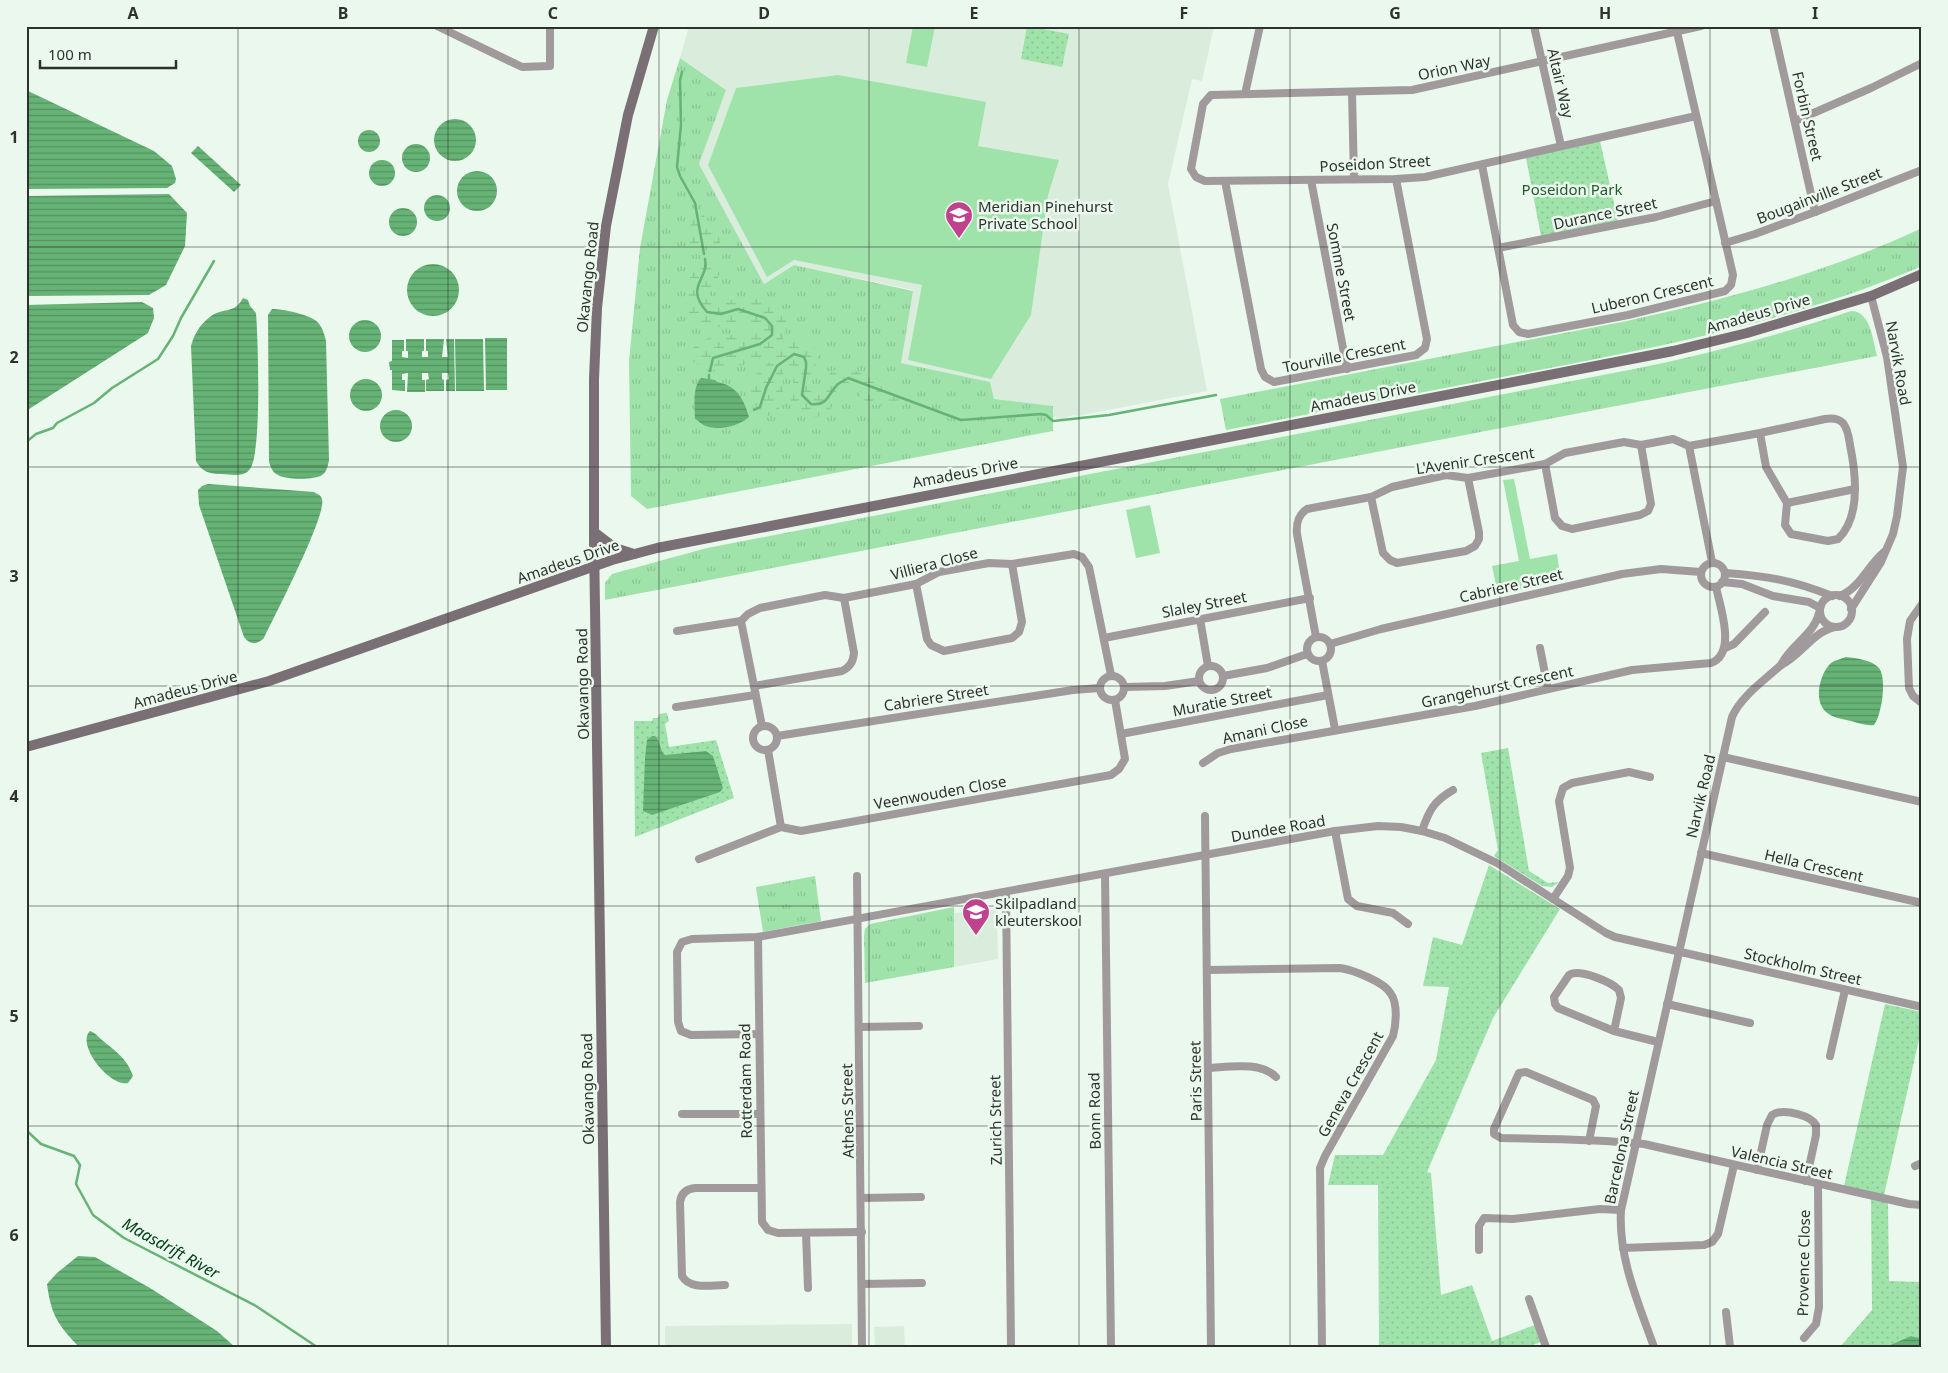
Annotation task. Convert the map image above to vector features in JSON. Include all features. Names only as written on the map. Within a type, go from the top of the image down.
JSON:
[{"type":"street","points":[[437,26],[522,66],[550,66],[550,26]]},
{"type":"street","name":"Okavango Road","points":[[606,1347],[594,566],[594,379],[597,308],[606,226],[628,115],[654,26]]},
{"type":"street","points":[[1246,94],[1260,26]]},
{"type":"street","name":"Altair Way","points":[[1534,26],[1561,146]]},
{"type":"street","name":"Orion Way","points":[[1209,96],[1412,90],[1700,26]]},
{"type":"street","name":"Forbin Street","points":[[1773,26],[1816,212]]},
{"type":"street","name":"Luberon Crescent","points":[[1482,165],[1514,325],[1517,330],[1525,334],[1628,315],[1725,291],[1731,285],[1733,279],[1677,32]]},
{"type":"street","points":[[1795,121],[1871,88],[1922,63]]},
{"type":"street","points":[[1352,92],[1354,179]]},
{"type":"street","name":"Poseidon Street","points":[[1209,96],[1203,104],[1191,169],[1196,177],[1202,180],[1396,179],[1425,177],[1696,116]]},
{"type":"street","name":"Bougainville Street","points":[[1725,242],[1755,234],[1816,212],[1922,170]]},
{"type":"street","name":"Tourville Crescent","points":[[1225,181],[1263,374],[1268,380],[1276,382],[1416,355],[1423,351],[1427,339],[1396,179]]},
{"type":"street","name":"Somme Street","points":[[1310,180],[1347,368]]},
{"type":"street","name":"Durance Street","points":[[1498,248],[1656,217],[1716,201]]},
{"type":"street","name":"Amadeus Drive","points":[[26,747],[269,681],[594,566],[635,554],[734,532],[1673,351],[1747,333],[1871,296],[1922,274]]},
{"type":"street","name":"Narvik Road","points":[[1851,609],[1881,562],[1893,534],[1904,467],[1887,357],[1871,296]]},
{"type":"street","points":[[1712,562],[1689,446],[1825,419],[1841,421],[1847,431],[1856,473],[1850,522],[1842,535],[1834,541],[1790,533],[1785,525],[1788,503],[1766,467],[1760,433]]},
{"type":"street","name":"L'Avenir Crescent","points":[[1316,637],[1297,534],[1297,524],[1301,514],[1307,509],[1371,497],[1392,487],[1446,475],[1468,478],[1545,464],[1565,453],[1624,442],[1641,445],[1673,439],[1689,446]]},
{"type":"street","points":[[1545,464],[1555,518],[1562,526],[1572,529],[1646,513],[1651,504],[1641,445]]},
{"type":"street","points":[[1371,497],[1382,550],[1391,562],[1397,563],[1466,551],[1475,546],[1479,535],[1468,478]]},
{"type":"street","points":[[1788,503],[1855,488]]},
{"type":"street","points":[[594,532],[615,548],[635,554]]},
{"type":"street","name":"Narvik Road","points":[[1840,596],[1854,588],[1876,558],[1884,552]]},
{"type":"street","name":"Villiera Close","points":[[677,631],[742,621],[748,614],[760,608],[825,595],[844,598],[916,584],[939,572],[989,563],[1012,564],[1067,554],[1078,555],[1085,559],[1090,567],[1111,675]]},
{"type":"street","points":[[1725,573],[1720,564],[1712,562],[1704,565],[1700,572],[1704,584],[1739,583],[1773,596],[1809,602],[1820,610]]},
{"type":"street","points":[[916,584],[927,639],[935,648],[944,651],[1012,638],[1019,632],[1022,622],[1012,564]]},
{"type":"street","name":"Cabriere Street","points":[[1330,644],[1381,629],[1622,574],[1661,570],[1700,572]]},
{"type":"street","points":[[1725,573],[1766,576],[1794,582],[1832,596],[1840,596],[1847,600],[1851,609],[1851,617],[1846,623],[1834,627],[1827,625],[1823,621],[1820,610],[1824,600],[1832,596]]},
{"type":"street","points":[[1725,573],[1719,584],[1725,648]]},
{"type":"street","points":[[1792,598],[1794,582]]},
{"type":"street","points":[[754,686],[842,671],[848,668],[854,653],[844,598]]},
{"type":"street","name":"Slaley Street","points":[[1104,638],[1310,598]]},
{"type":"street","points":[[1922,604],[1910,621],[1906,639],[1909,688],[1913,696],[1922,703]]},
{"type":"street","name":"Narvik Road","points":[[1679,952],[1735,710],[1781,664],[1784,658],[1815,624],[1820,610]]},
{"type":"street","name":"Grangehurst Crescent","points":[[1335,729],[1350,729],[1475,706],[1632,670],[1711,663],[1721,658],[1725,648],[1734,644],[1765,612]]},
{"type":"street","points":[[1200,619],[1208,666]]},
{"type":"street","points":[[742,621],[762,726]]},
{"type":"street","name":"Narvik Road","points":[[1781,664],[1789,661],[1823,632],[1834,627]]},
{"type":"street","points":[[1316,637],[1323,637],[1330,644],[1330,654],[1322,661],[1315,661],[1307,654],[1308,642],[1316,637]]},
{"type":"street","points":[[1540,648],[1548,689]]},
{"type":"street","points":[[1223,676],[1267,668],[1307,654]]},
{"type":"street","points":[[1322,661],[1335,729]]},
{"type":"street","points":[[1208,666],[1218,668],[1223,676],[1220,685],[1214,690],[1206,689],[1199,681],[1200,671],[1208,666]]},
{"type":"street","points":[[1111,675],[1119,677],[1125,687],[1122,695],[1115,700],[1105,698],[1100,688],[1102,681],[1111,675]]},
{"type":"street","points":[[1125,687],[1165,686],[1199,681]]},
{"type":"street","name":"Cabriere Street","points":[[777,736],[1074,690],[1100,688]]},
{"type":"street","points":[[676,707],[755,695]]},
{"type":"street","name":"Muratie Street","points":[[1121,734],[1328,695]]},
{"type":"street","name":"Veenwouden Close","points":[[699,859],[781,827],[801,831],[1111,774],[1119,770],[1125,759],[1115,700]]},
{"type":"street","points":[[762,726],[772,728],[777,736],[774,746],[768,750],[760,749],[753,741],[754,732],[762,726]]},
{"type":"street","name":"Amani Close","points":[[1203,763],[1218,753],[1231,749],[1335,729]]},
{"type":"street","points":[[768,750],[781,827]]},
{"type":"street","points":[[1723,757],[1922,802]]},
{"type":"street","points":[[1553,899],[1568,876],[1570,868],[1559,801],[1563,788],[1572,783],[1629,772],[1650,777]]},
{"type":"street","points":[[1422,831],[1431,808],[1436,801],[1453,790]]},
{"type":"street","name":"Paris Street","points":[[1206,816],[1211,1347]]},
{"type":"street","name":"Dundee Road","points":[[858,919],[1334,832],[1378,826],[1422,831],[1444,838],[1484,856],[1610,936],[1679,952]]},
{"type":"street","points":[[1334,832],[1346,892],[1350,901],[1358,906],[1393,914],[1408,924]]},
{"type":"street","name":"Hella Crescent","points":[[1701,853],[1922,903]]},
{"type":"street","name":"Bonn Road","points":[[1105,874],[1111,1347]]},
{"type":"street","name":"Athens Street","points":[[857,876],[862,1347]]},
{"type":"street","name":"Zurich Street","points":[[1006,892],[1011,1347]]},
{"type":"street","points":[[759,1034],[687,1035],[679,1028],[677,952],[682,942],[692,939],[758,937],[858,919]]},
{"type":"street","name":"Rotterdam Road","points":[[758,937],[761,1218],[765,1228],[774,1233],[862,1232]]},
{"type":"street","name":"Stockholm Street","points":[[1679,952],[1922,1007]]},
{"type":"street","name":"Barcelona Street","points":[[1654,1347],[1630,1280],[1620,1228],[1621,1210],[1679,952]]},
{"type":"street","name":"Geneva Crescent","points":[[1207,970],[1340,968],[1354,972],[1384,986],[1394,999],[1395,1025],[1393,1036],[1320,1168],[1322,1347]]},
{"type":"street","points":[[1614,1031],[1621,998],[1619,990],[1610,984],[1580,972],[1569,974],[1553,1001],[1562,1010],[1614,1031],[1658,1042]]},
{"type":"street","points":[[1830,1056],[1845,990]]},
{"type":"street","points":[[1667,1004],[1750,1022]]},
{"type":"street","points":[[859,1027],[919,1026]]},
{"type":"street","points":[[1208,1068],[1266,1069],[1276,1077]]},
{"type":"street","name":"Valencia Street","points":[[1589,1141],[1596,1107],[1593,1100],[1526,1072],[1519,1074],[1494,1129],[1496,1136],[1501,1138],[1636,1143],[1922,1206]]},
{"type":"street","points":[[1758,1170],[1770,1119],[1776,1113],[1810,1118],[1816,1125],[1816,1135],[1806,1181]]},
{"type":"street","points":[[682,1114],[760,1114]]},
{"type":"street","points":[[1623,1248],[1704,1245],[1712,1242],[1718,1234],[1734,1165]]},
{"type":"street","name":"Provence Close","points":[[1804,1338],[1816,1324],[1819,1307],[1818,1184]]},
{"type":"street","points":[[725,1285],[694,1285],[685,1281],[682,1276],[681,1196],[686,1191],[694,1188],[761,1188]]},
{"type":"street","points":[[861,1198],[921,1197]]},
{"type":"street","points":[[1479,1250],[1478,1226],[1484,1218],[1513,1219],[1600,1209],[1621,1210]]},
{"type":"street","points":[[806,1233],[808,1288]]},
{"type":"street","points":[[862,1284],[922,1283]]},
{"type":"street","points":[[1530,1299],[1546,1347]]},
{"type":"street","points":[[1726,1312],[1730,1347]]},
{"type":"shaded area","name":"Meridian Pinehurst Private School","points":[[689,26],[1214,26],[1202,81],[1192,79],[1168,184],[1207,391],[1077,416],[1073,415],[1063,419],[1053,417],[1053,406],[994,399],[990,382],[900,363],[913,290],[794,265],[764,284],[699,164],[726,90],[680,58]]},
{"type":"shaded area","points":[[26,90],[154,151],[172,166],[176,179],[175,183],[167,188],[26,189]]},
{"type":"shaded area","points":[[455,119],[470,125],[476,140],[470,155],[455,161],[440,155],[434,140],[440,125]]},
{"type":"shaded area","points":[[369,130],[377,133],[380,141],[377,149],[369,152],[361,149],[358,141],[361,133]]},
{"type":"shaded area","points":[[416,144],[426,148],[430,158],[426,168],[416,172],[406,168],[402,158],[406,148]]},
{"type":"shaded area","points":[[198,146],[241,185],[234,192],[191,153]]},
{"type":"shaded area","points":[[382,160],[391,164],[395,173],[391,182],[382,186],[373,182],[369,173],[373,164]]},
{"type":"shaded area","points":[[481,171],[488,174],[494,180],[497,191],[496,199],[488,208],[481,211],[473,211],[466,208],[458,199],[457,187],[460,180],[469,172]]},
{"type":"shaded area","points":[[169,194],[187,213],[185,246],[166,285],[149,295],[26,296],[26,196]]},
{"type":"shaded area","points":[[437,195],[446,199],[450,208],[446,217],[437,221],[428,217],[424,208],[428,199]]},
{"type":"shaded area","points":[[403,208],[413,212],[417,222],[413,232],[403,236],[393,232],[389,222],[393,212]]},
{"type":"shaded area","points":[[428,264],[438,264],[452,271],[459,285],[459,295],[452,309],[438,316],[428,316],[418,312],[411,305],[407,295],[407,285],[411,275],[418,268]]},
{"type":"shaded area","points":[[243,298],[248,300],[256,313],[258,420],[254,459],[250,469],[244,474],[213,474],[204,470],[196,461],[191,346],[198,330],[206,320],[214,314],[236,307]]},
{"type":"shaded area","points":[[142,302],[153,308],[154,318],[148,333],[26,411],[26,305]]},
{"type":"shaded area","points":[[272,309],[294,312],[315,320],[322,329],[326,341],[329,460],[325,472],[318,477],[300,479],[282,477],[273,472],[269,462],[268,315]]},
{"type":"shaded area","points":[[365,320],[377,324],[381,336],[377,348],[365,352],[353,348],[349,336],[353,324]]},
{"type":"shaded area","points":[[485,338],[507,338],[507,390],[486,390]]},
{"type":"shaded area","points":[[406,339],[424,339],[422,357],[428,357],[426,339],[444,339],[442,357],[448,357],[446,339],[454,339],[455,391],[446,391],[446,380],[449,379],[448,373],[442,373],[444,391],[426,391],[426,380],[429,379],[428,373],[422,373],[422,380],[425,380],[425,392],[407,392],[408,373],[402,374],[402,380],[405,380],[405,391],[392,390],[392,370],[390,370],[389,362],[392,361],[392,340],[404,340],[402,357],[408,358]]},
{"type":"shaded area","points":[[455,339],[483,339],[484,391],[456,391]]},
{"type":"shaded area","points":[[701,378],[715,380],[734,390],[745,404],[749,417],[734,425],[723,428],[711,427],[695,419],[695,392]]},
{"type":"shaded area","points":[[366,379],[378,383],[382,395],[378,407],[366,411],[354,407],[350,395],[354,383]]},
{"type":"shaded area","points":[[396,410],[408,414],[412,426],[408,438],[396,442],[384,438],[380,426],[384,414]]},
{"type":"shaded area","points":[[208,484],[314,492],[322,499],[316,525],[299,567],[264,638],[256,643],[249,642],[244,637],[199,505],[198,490]]},
{"type":"shaded area","points":[[1846,657],[1864,660],[1879,668],[1883,680],[1883,688],[1879,713],[1874,725],[1865,725],[1835,717],[1826,712],[1822,707],[1819,694],[1824,673],[1831,663]]},
{"type":"shaded area","points":[[652,736],[657,738],[665,755],[706,751],[713,756],[723,788],[720,792],[652,815],[643,811],[647,740]]},
{"type":"shaded area","name":"Skilpadland kleuterskool","points":[[997,909],[998,959],[954,967],[954,913]]},
{"type":"shaded area","points":[[90,1031],[116,1051],[127,1064],[133,1076],[128,1083],[112,1078],[97,1063],[87,1045],[87,1037]]},
{"type":"shaded area","points":[[78,1256],[95,1257],[150,1288],[217,1331],[235,1347],[79,1347],[61,1326],[53,1312],[47,1284]]},
{"type":"shaded area","points":[[852,1324],[852,1347],[665,1347],[665,1326]]},
{"type":"shaded area","points":[[904,1326],[905,1347],[875,1347],[874,1327]]},
{"type":"shaded area","points":[[1911,1336],[1922,1337],[1922,1347],[1886,1347]]},
{"type":"green space","points":[[913,26],[935,26],[927,67],[906,63]]},
{"type":"green space","points":[[1027,26],[1069,34],[1062,67],[1021,59]]},
{"type":"green space","points":[[680,58],[726,90],[699,164],[764,284],[794,265],[913,291],[901,363],[990,382],[994,399],[1053,406],[1053,431],[647,509],[631,496],[629,361],[640,248],[667,100]]},
{"type":"green space","points":[[838,75],[986,102],[978,146],[1059,160],[1048,195],[1031,315],[991,379],[908,360],[922,285],[794,260],[767,277],[708,165],[736,88]]},
{"type":"green space","name":"Poseidon Park","points":[[1600,141],[1618,221],[1541,236],[1526,158]]},
{"type":"green space","points":[[702,213],[719,235],[720,243],[706,250],[691,250],[690,232],[693,215]]},
{"type":"green space","points":[[1922,228],[1922,266],[1876,285],[1781,316],[1636,351],[1226,430],[1220,399],[1627,321],[1740,294],[1850,258]]},
{"type":"green space","points":[[701,259],[711,259],[719,267],[719,275],[708,292],[712,297],[717,300],[727,301],[751,297],[786,316],[785,334],[778,346],[751,362],[731,368],[710,370],[694,363],[691,353],[697,341],[722,335],[747,335],[751,332],[750,325],[738,322],[721,327],[701,326],[690,315],[686,305],[686,291],[691,276]]},
{"type":"green space","points":[[1851,311],[1858,312],[1867,321],[1877,356],[605,600],[605,583],[612,574],[707,548],[1634,369],[1743,343]]},
{"type":"green space","points":[[797,340],[811,343],[819,353],[812,381],[816,388],[821,390],[828,375],[834,370],[846,367],[898,388],[900,394],[899,403],[883,405],[868,402],[860,396],[860,389],[854,384],[841,388],[829,411],[819,416],[807,417],[801,415],[793,407],[791,397],[794,374],[793,370],[787,369],[782,375],[782,403],[775,413],[761,417],[754,410],[751,401],[749,386],[751,381],[785,347]]},
{"type":"green space","points":[[1514,479],[1530,559],[1557,554],[1561,581],[1498,595],[1492,566],[1519,561],[1503,480]]},
{"type":"green space","points":[[1150,505],[1160,553],[1136,558],[1126,510]]},
{"type":"green space","points":[[667,713],[669,721],[665,724],[669,747],[716,740],[734,798],[635,837],[634,721],[652,721],[653,718],[658,718],[659,714]]},
{"type":"green space","points":[[1508,748],[1529,871],[1548,883],[1559,882],[1552,887],[1542,886],[1494,856],[1498,850],[1481,753]]},
{"type":"green space","points":[[1489,865],[1560,909],[1493,1018],[1427,1172],[1431,1173],[1441,1295],[1472,1285],[1492,1341],[1535,1325],[1541,1342],[1528,1347],[1379,1347],[1378,1185],[1328,1185],[1335,1155],[1383,1155],[1436,1060],[1449,987],[1423,986],[1433,937],[1462,945]]},
{"type":"green space","points":[[815,876],[821,921],[763,932],[756,887]]},
{"type":"green space","points":[[954,907],[954,967],[865,983],[864,936],[865,929],[870,924]]},
{"type":"green space","points":[[1885,1004],[1922,1012],[1922,1026],[1884,1195],[1844,1186]]},
{"type":"green space","points":[[1871,1199],[1888,1203],[1889,1281],[1922,1282],[1922,1347],[1840,1347],[1872,1310]]},
{"type":"waterway","points":[[682,72],[680,80],[681,125],[677,167],[695,203],[704,254]]},
{"type":"waterway","points":[[705,259],[704,272],[697,289],[700,303],[707,312],[721,314],[738,309],[765,318],[772,326],[772,335],[760,344],[713,358],[710,371]]},
{"type":"waterway","points":[[26,442],[36,434],[53,428],[57,423],[94,403],[112,388],[158,359],[173,336],[181,318],[214,261]]},
{"type":"waterway","points":[[754,410],[760,407],[766,388],[777,366],[794,354],[804,357],[806,362],[802,395],[811,404],[825,401],[834,388],[848,378],[961,420],[1041,414],[1046,415],[1053,421],[1109,415],[1216,395]]},
{"type":"waterway","points":[[709,375],[709,382]]},
{"type":"waterway","name":"Maasdrift River","points":[[26,1130],[41,1144],[74,1156],[80,1165],[76,1184],[93,1215],[124,1238],[256,1306],[317,1347]]},
{"type":"place","name":"Meridian Pinehurst Private School","points":[[959,239]]},
{"type":"place","name":"Skilpadland kleuterskool","points":[[976,936]]}]
